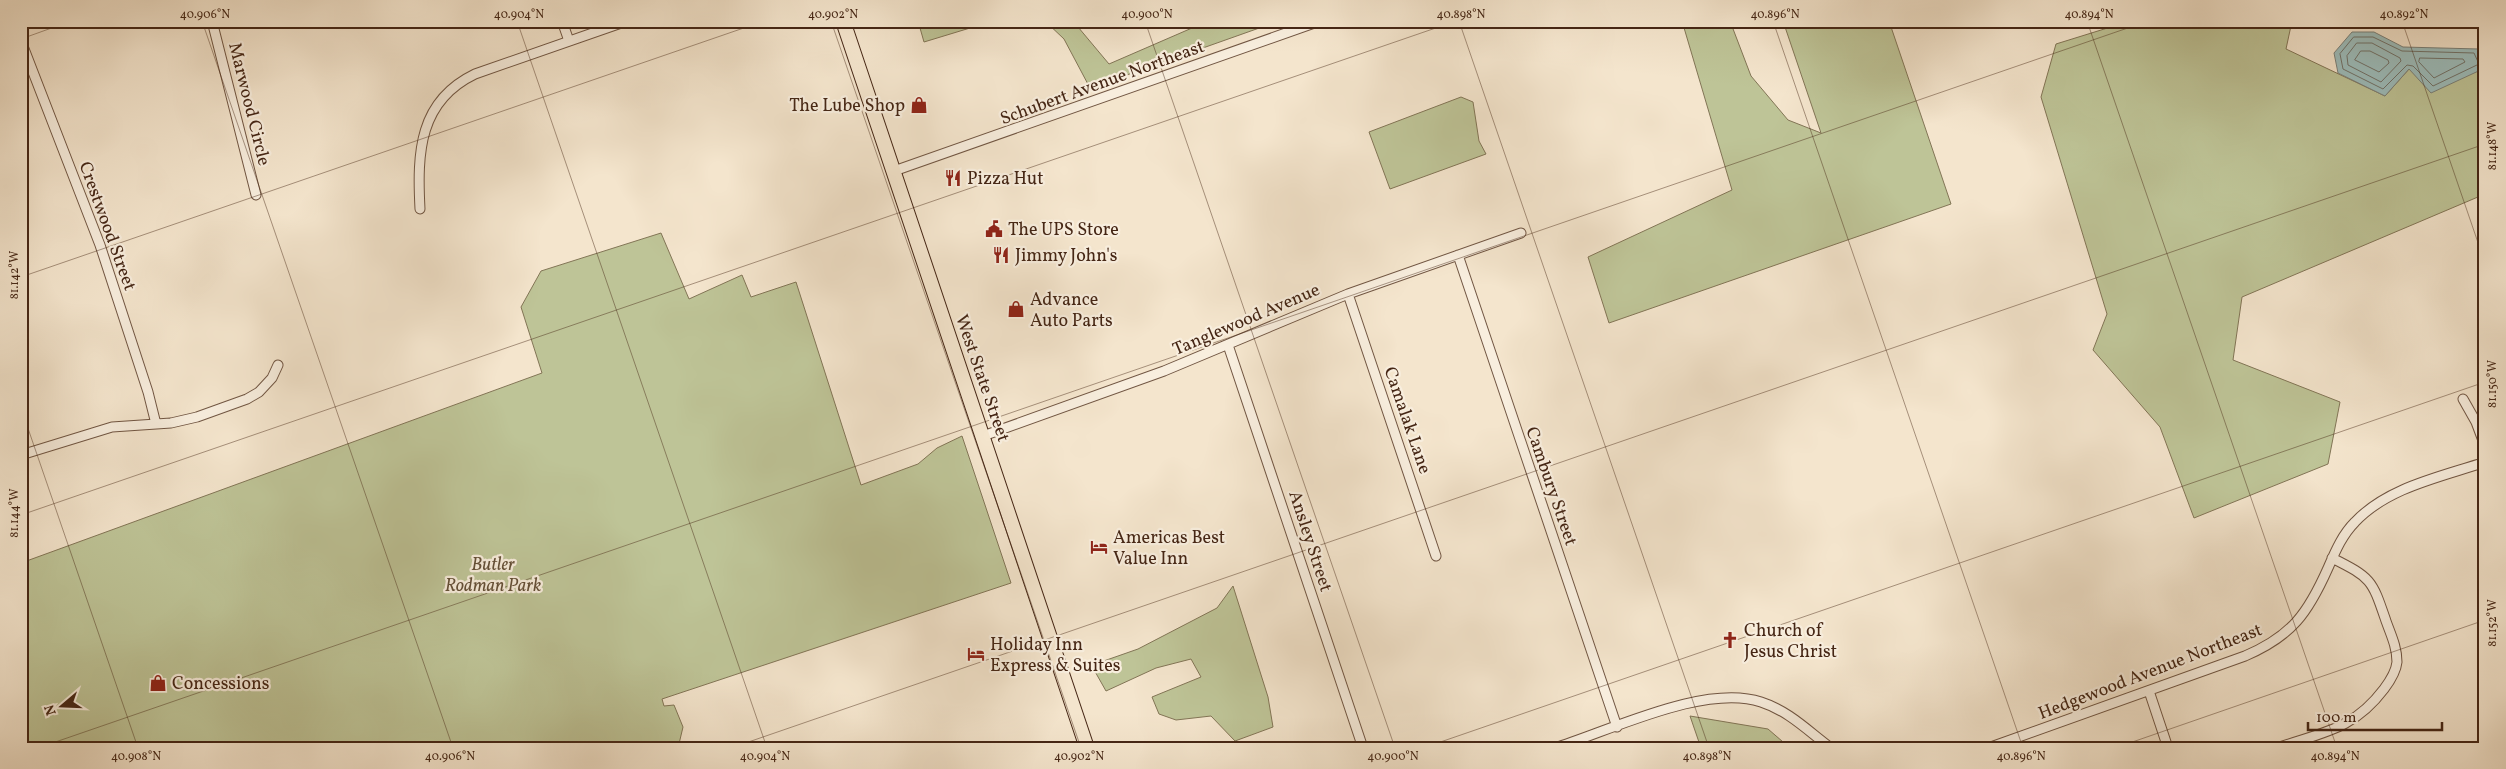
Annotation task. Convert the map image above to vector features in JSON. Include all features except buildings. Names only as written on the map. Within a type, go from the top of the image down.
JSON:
[{"type":"highway","name":"West State Street","points":[[843,21],[1087,748]]},
{"type":"street","name":"Marwood Circle","points":[[212,21],[256,195]]},
{"type":"street","points":[[562,21],[569,41]]},
{"type":"street","points":[[420,209],[423,136],[432,111],[458,82],[627,21]]},
{"type":"street","name":"Schubert Avenue Northeast","points":[[894,171],[1320,21]]},
{"type":"street","name":"Crestwood Street","points":[[21,41],[100,245],[148,392],[156,424]]},
{"type":"street","name":"Tanglewood Avenue","points":[[983,436],[1164,371],[1348,294],[1521,233]]},
{"type":"street","name":"Cambury Street","points":[[1458,255],[1617,727]]},
{"type":"street","name":"Camalak Lane","points":[[1348,294],[1436,556]]},
{"type":"street","name":"Ansley Street","points":[[1228,345],[1363,748]]},
{"type":"street","points":[[21,455],[105,428],[156,424],[197,417],[248,399],[268,383],[278,365]]},
{"type":"street","points":[[2463,399],[2476,422],[2485,446]]},
{"type":"street","name":"Hedgewood Avenue Northeast","points":[[1988,748],[2245,656],[2280,638],[2308,609],[2332,558],[2351,526],[2376,504],[2400,492],[2485,462]]},
{"type":"street","points":[[2277,748],[2345,725],[2361,716],[2392,679],[2397,664],[2396,648],[2375,591],[2360,572],[2332,558]]},
{"type":"street","points":[[2149,691],[2168,748]]},
{"type":"street","points":[[1554,748],[1652,715],[1709,699],[1749,698],[1762,702],[1792,717],[1831,748]]},
{"type":"green space","points":[[918,21],[993,21],[924,42]]},
{"type":"green space","points":[[1045,21],[1073,21],[1109,64],[1192,28],[1221,21],[1279,21],[1090,88],[1064,39]]},
{"type":"green space","points":[[1682,21],[1730,21],[1751,76],[1788,120],[1821,133],[1783,21],[1889,21],[1951,204],[1609,323],[1588,257],[1732,190]]},
{"type":"green space","points":[[2130,21],[2292,21],[2286,49],[2385,96],[2409,69],[2467,75],[2485,68],[2485,194],[2242,297],[2233,360],[2340,402],[2328,464],[2194,518],[2160,427],[2093,350],[2107,314],[2041,97],[2056,44]]},
{"type":"green space","points":[[1461,97],[1473,102],[1479,141],[1486,154],[1390,189],[1369,132]]},
{"type":"green space","name":"Butler Rodman Park","points":[[661,233],[689,299],[742,275],[751,297],[796,282],[861,485],[918,464],[937,448],[962,436],[1011,583],[662,699],[664,706],[674,705],[683,727],[678,748],[21,748],[21,563],[542,373],[521,307],[541,271]]},
{"type":"green space","points":[[1233,586],[1268,697],[1273,727],[1235,741],[1211,716],[1176,720],[1159,714],[1152,697],[1201,677],[1191,659],[1156,668],[1106,691],[1093,668],[1098,663],[1138,649],[1217,608]]},
{"type":"green space","points":[[1690,716],[1768,729],[1790,748],[1701,748]]},
{"type":"water","points":[[2352,32],[2374,32],[2403,47],[2479,49],[2485,68],[2431,93],[2409,69],[2385,96],[2338,73],[2334,53]]},
{"type":"place","name":"The Lube Shop","points":[[919,105]]},
{"type":"place","name":"Pizza Hut","points":[[953,178]]},
{"type":"place","name":"The UPS Store","points":[[994,229]]},
{"type":"place","name":"Jimmy John's","points":[[1001,255]]},
{"type":"place","name":"Advance Auto Parts","points":[[1016,309]]},
{"type":"place","name":"Americas Best Value Inn","points":[[1099,547]]},
{"type":"place","name":"Church of Jesus Christ","points":[[1730,640]]},
{"type":"place","name":"Holiday Inn Express & Suites","points":[[976,654]]},
{"type":"place","name":"Concessions","points":[[158,683]]}]
